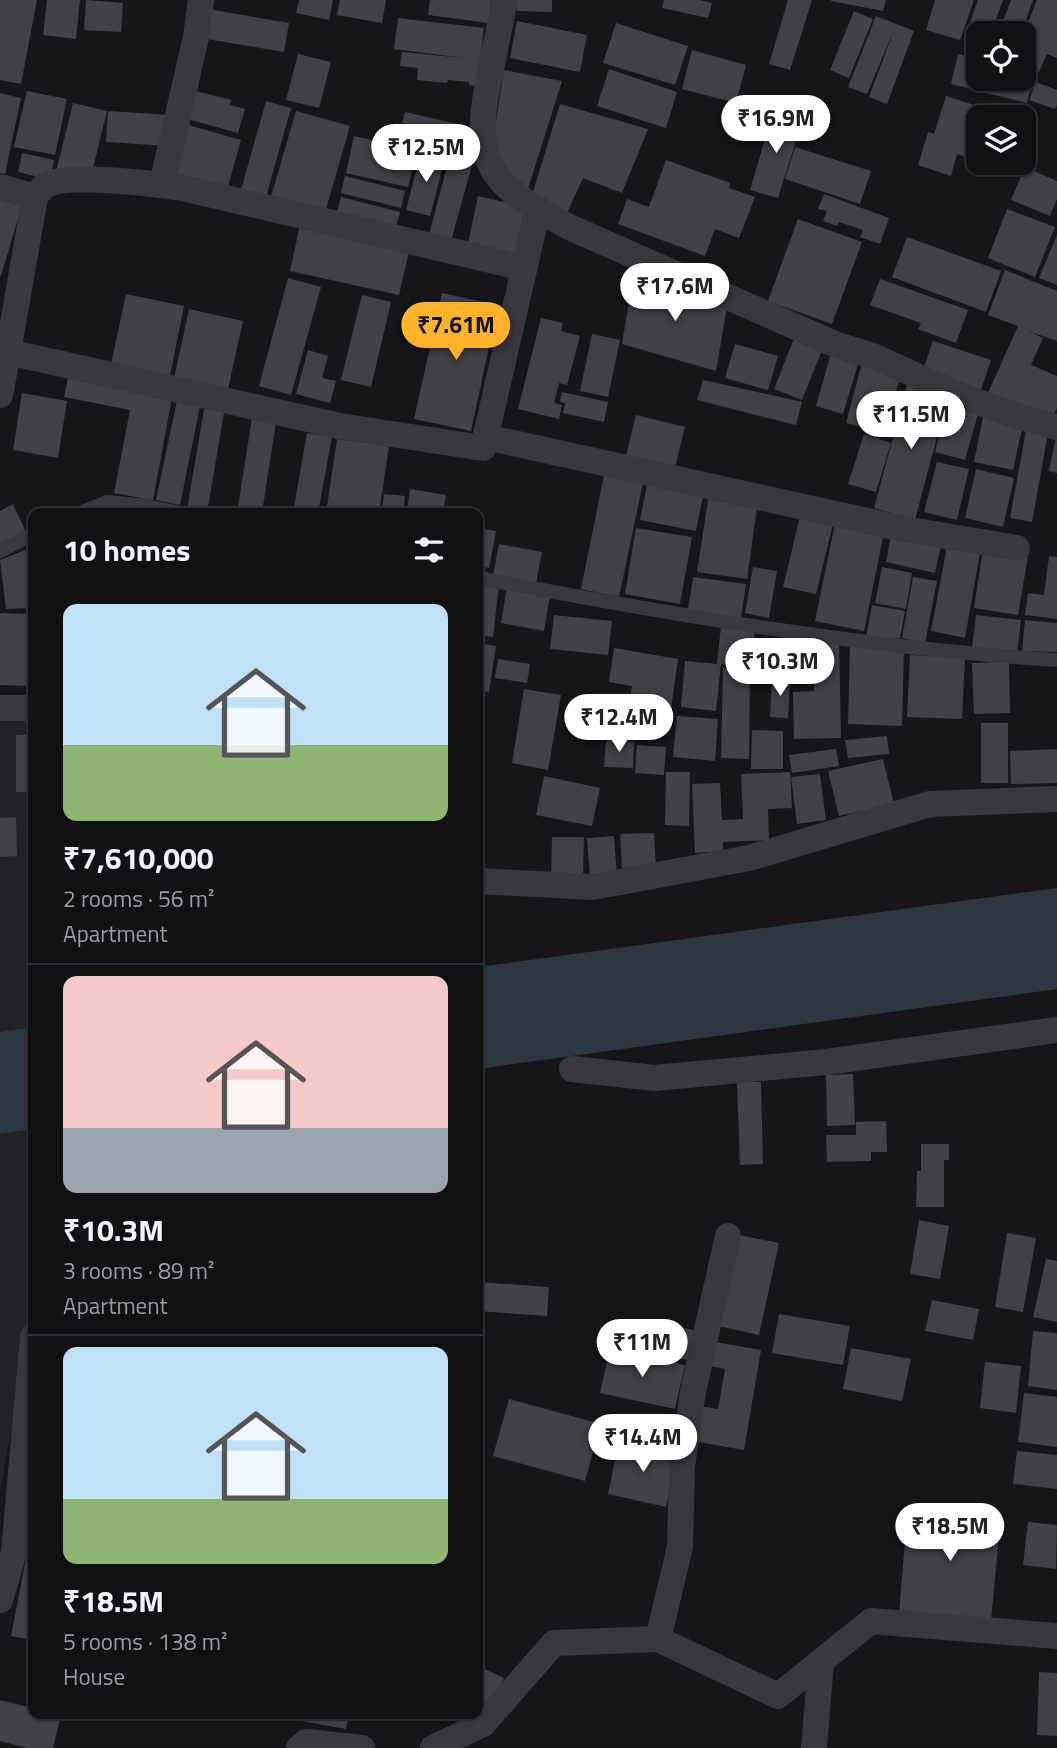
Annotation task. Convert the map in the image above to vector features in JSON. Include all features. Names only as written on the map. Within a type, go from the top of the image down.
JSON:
[{"type":"street","points":[[162,185],[196,37],[201,0]]},
{"type":"street","points":[[505,0],[482,117],[483,139],[491,166],[505,185],[569,227],[837,345],[873,356],[959,395],[1017,416],[1057,426]]},
{"type":"street","points":[[0,395],[35,197],[45,185],[67,180],[149,183],[183,188],[524,268]]},
{"type":"street","points":[[0,187],[35,197]]},
{"type":"street","points":[[8,352],[340,426],[483,448],[538,209]]},
{"type":"street","points":[[486,437],[891,526],[1017,548]]},
{"type":"street","points":[[0,708],[28,708]]},
{"type":"street","points":[[483,881],[593,887],[749,858],[930,804],[1057,799]]},
{"type":"street","points":[[572,1069],[654,1078],[826,1062],[1057,1030]]},
{"type":"street","points":[[658,1639],[680,1547],[682,1466],[693,1392],[728,1236]]},
{"type":"street","points":[[0,1600],[14,1552],[28,1394]]},
{"type":"street","points":[[433,1748],[483,1724],[554,1643],[658,1639],[778,1696],[871,1621],[1057,1636]]},
{"type":"street","points":[[814,1748],[821,1662]]},
{"type":"street","points":[[299,1748],[306,1742],[362,1748]]},
{"type":"lane","points":[[92,508],[107,502],[156,508]]},
{"type":"lane","points":[[0,551],[28,537]]},
{"type":"lane","points":[[483,579],[687,616],[855,640],[1057,660]]},
{"type":"shaded area","points":[[28,712],[28,1341],[0,1491],[0,713]]},
{"type":"shaded area","points":[[1057,888],[1057,989],[483,1068],[483,966]]},
{"type":"shaded area","points":[[28,1028],[28,1130],[0,1134],[0,1032]]},
{"type":"building","points":[[0,0],[37,0],[21,84],[0,80]]},
{"type":"building","points":[[47,0],[80,0],[76,39],[43,35]]},
{"type":"building","points":[[86,0],[123,3],[121,32],[84,30]]},
{"type":"building","points":[[299,0],[333,0],[329,20],[296,13]]},
{"type":"building","points":[[340,0],[386,0],[382,23],[337,15]]},
{"type":"building","points":[[430,0],[491,0],[488,23],[428,15]]},
{"type":"building","points":[[517,0],[552,0],[552,12],[517,11]]},
{"type":"building","points":[[664,0],[700,0],[712,3],[708,18],[662,8]]},
{"type":"building","points":[[788,0],[812,0],[790,70],[769,64]]},
{"type":"building","points":[[831,0],[886,0],[883,11]]},
{"type":"building","points":[[935,0],[974,0],[960,40],[926,30]]},
{"type":"building","points":[[978,0],[1003,0],[995,21],[971,21]]},
{"type":"building","points":[[1011,0],[1033,0],[1025,21],[1003,21]]},
{"type":"building","points":[[1037,0],[1057,0],[1057,58],[1047,54],[1039,72],[1036,71],[1036,21],[1029,21]]},
{"type":"building","points":[[207,9],[289,23],[284,52],[201,38]]},
{"type":"building","points":[[854,11],[873,19],[849,78],[830,70]]},
{"type":"building","points":[[876,16],[914,31],[887,104],[869,97],[894,30],[867,94],[848,87]]},
{"type":"building","points":[[398,18],[484,28],[480,60],[481,87],[469,85],[469,82],[417,80],[418,68],[400,66],[402,52],[464,58],[394,49]]},
{"type":"building","points":[[517,21],[587,35],[580,72],[510,58]]},
{"type":"building","points":[[616,23],[688,46],[675,85],[603,63]]},
{"type":"building","points":[[692,50],[746,65],[736,103],[682,89]]},
{"type":"building","points":[[298,54],[331,62],[319,108],[286,100]]},
{"type":"building","points":[[958,54],[966,56],[966,88],[951,84]]},
{"type":"building","points":[[609,69],[677,92],[666,128],[597,106]]},
{"type":"building","points":[[504,70],[562,81],[528,189],[507,174],[492,147]]},
{"type":"building","points":[[1036,82],[1057,90],[1055,109],[1029,100],[1032,91],[1036,91]]},
{"type":"building","points":[[188,89],[231,100],[230,105],[245,109],[238,133],[180,117]]},
{"type":"building","points":[[27,91],[67,99],[55,155],[14,147]]},
{"type":"building","points":[[979,91],[1030,91],[1027,103]]},
{"type":"building","points":[[0,93],[21,98],[5,174],[0,173]]},
{"type":"building","points":[[946,96],[974,105],[966,105],[966,157],[957,154],[951,176],[918,165],[928,132],[934,134]]},
{"type":"building","points":[[266,101],[291,108],[264,204],[239,197]]},
{"type":"building","points":[[73,103],[107,111],[90,180],[56,172]]},
{"type":"building","points":[[560,104],[648,129],[622,193],[583,178],[567,213],[532,195]]},
{"type":"building","points":[[108,111],[170,115],[168,146],[106,142]]},
{"type":"building","points":[[296,111],[350,126],[324,216],[270,200]]},
{"type":"building","points":[[405,112],[471,127],[465,151],[399,135]]},
{"type":"building","points":[[773,112],[802,121],[778,198],[750,190]]},
{"type":"building","points":[[181,123],[241,140],[227,190],[167,174]]},
{"type":"building","points":[[354,136],[417,150],[408,187],[346,173]]},
{"type":"building","points":[[795,147],[871,171],[860,204],[785,179]]},
{"type":"building","points":[[421,152],[445,158],[430,216],[406,210]]},
{"type":"building","points":[[22,153],[54,160],[50,180],[18,172]]},
{"type":"building","points":[[449,159],[472,165],[451,241],[429,235]]},
{"type":"building","points":[[666,160],[730,183],[729,188],[755,197],[739,238],[715,229],[705,256],[618,224],[627,199],[649,207]]},
{"type":"building","points":[[1036,172],[1057,181],[1057,199],[1050,216],[1011,200],[1022,175],[1036,175]]},
{"type":"building","points":[[345,176],[405,191],[401,208],[341,193]]},
{"type":"building","points":[[824,194],[889,218],[880,244],[860,237],[863,230],[839,222],[837,226],[823,221],[827,211],[818,209]]},
{"type":"building","points":[[478,196],[525,207],[514,259],[467,248]]},
{"type":"building","points":[[341,197],[400,212],[394,234],[335,219]]},
{"type":"building","points":[[0,198],[22,205],[1,276],[0,276]]},
{"type":"building","points":[[1007,209],[1055,227],[1035,277],[988,258]]},
{"type":"building","points":[[798,219],[862,242],[832,324],[768,301]]},
{"type":"building","points":[[301,220],[411,243],[399,295],[290,271]]},
{"type":"building","points":[[1057,235],[1057,285],[1039,278]]},
{"type":"building","points":[[907,237],[1001,271],[986,312],[892,277]]},
{"type":"building","points":[[1005,270],[1057,291],[1057,341],[1028,331],[1043,338],[1031,365],[1057,376],[1057,408],[1051,421],[988,393],[1018,326],[988,315]]},
{"type":"building","points":[[633,276],[728,301],[716,371],[622,344]]},
{"type":"building","points":[[288,278],[321,287],[291,395],[259,386]]},
{"type":"building","points":[[880,279],[968,310],[956,343],[918,329],[921,323],[870,305]]},
{"type":"building","points":[[442,293],[498,305],[471,431],[414,419]]},
{"type":"building","points":[[126,294],[184,306],[169,381],[110,369]]},
{"type":"building","points":[[362,295],[391,302],[371,387],[341,380]]},
{"type":"building","points":[[189,309],[243,321],[228,389],[174,378]]},
{"type":"building","points":[[541,318],[563,323],[561,331],[580,336],[567,385],[559,383],[554,403],[562,405],[559,419],[518,409]]},
{"type":"building","points":[[592,334],[620,340],[608,397],[580,391]]},
{"type":"building","points":[[795,336],[823,348],[802,400],[774,389]]},
{"type":"building","points":[[933,341],[991,360],[980,393],[922,373]]},
{"type":"building","points":[[735,344],[778,356],[768,390],[725,378]]},
{"type":"building","points":[[308,350],[328,356],[322,378],[336,381],[330,403],[296,394]]},
{"type":"building","points":[[831,353],[859,361],[843,414],[816,406]]},
{"type":"building","points":[[862,363],[901,374],[885,433],[846,423]]},
{"type":"building","points":[[69,373],[173,392],[153,500],[114,493],[130,410],[64,397]]},
{"type":"building","points":[[703,380],[802,402],[796,425],[697,400]]},
{"type":"building","points":[[908,382],[948,395],[915,520],[874,508]]},
{"type":"building","points":[[562,392],[608,402],[604,422],[563,413],[565,403],[560,402]]},
{"type":"building","points":[[22,393],[67,401],[58,458],[13,450]]},
{"type":"building","points":[[178,396],[201,401],[180,505],[156,500]]},
{"type":"building","points":[[949,398],[980,407],[965,460],[935,452]]},
{"type":"building","points":[[205,404],[225,407],[208,508],[187,508]]},
{"type":"building","points":[[984,412],[1024,420],[1013,470],[974,462]]},
{"type":"building","points":[[636,415],[685,427],[675,467],[626,456]]},
{"type":"building","points":[[252,418],[276,422],[263,508],[238,508]]},
{"type":"building","points":[[1027,425],[1049,428],[1032,522],[1010,518]]},
{"type":"building","points":[[307,433],[332,437],[319,508],[294,508]]},
{"type":"building","points":[[864,434],[891,443],[876,492],[848,484]]},
{"type":"building","points":[[1057,437],[1057,473],[1049,471]]},
{"type":"building","points":[[337,439],[389,446],[380,508],[327,508]]},
{"type":"building","points":[[937,462],[969,469],[957,520],[924,512]]},
{"type":"building","points":[[976,469],[1014,478],[1003,527],[965,518]]},
{"type":"building","points":[[605,470],[644,478],[619,597],[581,589]]},
{"type":"building","points":[[648,480],[704,491],[696,531],[640,520]]},
{"type":"building","points":[[410,489],[446,495],[444,508],[408,508]]},
{"type":"building","points":[[384,494],[405,496],[404,508],[383,508]]},
{"type":"building","points":[[709,494],[758,501],[747,579],[697,572]]},
{"type":"building","points":[[13,504],[26,532],[0,544],[0,511]]},
{"type":"building","points":[[801,512],[834,520],[816,594],[783,587]]},
{"type":"building","points":[[836,519],[885,528],[864,631],[815,621]]},
{"type":"building","points":[[636,528],[692,537],[680,604],[625,594]]},
{"type":"building","points":[[483,529],[496,531],[489,568],[483,567]]},
{"type":"building","points":[[892,530],[942,541],[935,573],[886,562]]},
{"type":"building","points":[[948,541],[981,547],[965,638],[931,631]]},
{"type":"building","points":[[499,544],[542,552],[536,583],[493,575]]},
{"type":"building","points":[[28,549],[28,608],[6,609],[0,560]]},
{"type":"building","points":[[983,549],[1028,556],[1018,615],[974,608]]},
{"type":"building","points":[[1049,556],[1057,557],[1057,619],[1025,615],[1028,593],[1044,595]]},
{"type":"building","points":[[753,567],[777,571],[769,618],[745,613]]},
{"type":"building","points":[[882,567],[912,573],[906,609],[875,603]]},
{"type":"building","points":[[693,577],[746,584],[741,618],[688,610]]},
{"type":"building","points":[[913,577],[937,581],[925,643],[902,638]]},
{"type":"building","points":[[483,583],[499,585],[493,637],[483,636]]},
{"type":"building","points":[[507,587],[550,595],[544,631],[501,623]]},
{"type":"building","points":[[872,605],[905,611],[899,644],[866,638]]},
{"type":"building","points":[[0,613],[28,614],[28,686],[0,685]]},
{"type":"building","points":[[554,615],[612,621],[608,655],[550,649]]},
{"type":"building","points":[[976,615],[1021,620],[1017,653],[972,648]]},
{"type":"building","points":[[1025,620],[1057,623],[1057,652],[1022,651]]},
{"type":"building","points":[[721,626],[755,629],[751,667],[721,664],[716,711],[681,707],[685,661],[717,664]]},
{"type":"building","points":[[760,639],[790,641],[787,672],[757,669]]},
{"type":"building","points":[[813,640],[839,640],[841,738],[794,739],[793,692],[814,691]]},
{"type":"building","points":[[483,644],[496,646],[489,692],[483,691]]},
{"type":"building","points":[[850,646],[904,648],[902,726],[848,724]]},
{"type":"building","points":[[614,648],[678,659],[671,709],[629,703],[632,686],[609,682]]},
{"type":"building","points":[[910,655],[965,658],[962,719],[907,717]]},
{"type":"building","points":[[498,659],[530,664],[527,683],[495,678]]},
{"type":"building","points":[[1009,662],[1010,713],[974,714],[972,663]]},
{"type":"building","points":[[723,668],[750,669],[749,759],[721,758]]},
{"type":"building","points":[[772,678],[790,679],[788,718],[770,717]]},
{"type":"building","points":[[524,689],[561,695],[548,770],[512,763]]},
{"type":"building","points":[[677,716],[718,719],[715,761],[673,757]]},
{"type":"building","points":[[981,723],[1008,723],[1008,783],[981,783]]},
{"type":"building","points":[[752,730],[783,731],[783,769],[751,769]]},
{"type":"building","points":[[16,735],[28,735],[28,792],[16,792]]},
{"type":"building","points":[[887,736],[889,754],[848,758],[845,740]]},
{"type":"building","points":[[606,740],[634,742],[633,768],[604,767]]},
{"type":"building","points":[[637,745],[666,747],[664,775],[635,773]]},
{"type":"building","points":[[836,749],[839,766],[792,773],[789,755]]},
{"type":"building","points":[[1057,749],[1057,783],[1011,784],[1010,751]]},
{"type":"building","points":[[883,759],[894,804],[839,816],[828,771]]},
{"type":"building","points":[[666,772],[690,772],[689,826],[665,825]]},
{"type":"building","points":[[790,772],[792,808],[768,809],[769,840],[723,842],[723,851],[695,853],[692,784],[720,783],[722,820],[743,819],[741,774]]},
{"type":"building","points":[[820,774],[826,820],[797,824],[791,777]]},
{"type":"building","points":[[544,776],[600,788],[592,826],[536,815]]},
{"type":"building","points":[[16,817],[17,856],[0,857],[0,818]]},
{"type":"building","points":[[27,824],[28,824],[28,859]]},
{"type":"building","points":[[654,833],[656,867],[622,868],[620,834]]},
{"type":"building","points":[[614,836],[617,876],[590,878],[587,838]]},
{"type":"building","points":[[552,837],[584,837],[583,880],[551,880]]},
{"type":"building","points":[[853,1074],[855,1125],[827,1126],[826,1075]]},
{"type":"building","points":[[737,1082],[761,1082],[763,1164],[740,1165]]},
{"type":"building","points":[[886,1121],[887,1152],[871,1152],[871,1161],[827,1162],[826,1135],[856,1135],[856,1122]]},
{"type":"building","points":[[921,1144],[949,1144],[949,1160],[944,1160],[944,1207],[916,1207],[917,1171],[921,1171]]},
{"type":"building","points":[[919,1220],[949,1226],[940,1279],[910,1274]]},
{"type":"building","points":[[1007,1233],[1036,1238],[1023,1312],[995,1307]]},
{"type":"building","points":[[734,1234],[779,1243],[759,1335],[714,1325]]},
{"type":"building","points":[[1046,1259],[1057,1261],[1057,1322],[1033,1317]]},
{"type":"building","points":[[483,1282],[549,1287],[547,1316],[483,1311]]},
{"type":"building","points":[[932,1300],[979,1309],[973,1340],[925,1331]]},
{"type":"building","points":[[779,1314],[850,1326],[843,1365],[772,1353]]},
{"type":"building","points":[[642,1319],[698,1331],[692,1361],[636,1349]]},
{"type":"building","points":[[1033,1331],[1057,1333],[1057,1390],[1028,1386]]},
{"type":"building","points":[[709,1341],[761,1350],[744,1450],[693,1441],[699,1406],[718,1409],[725,1369],[705,1365]]},
{"type":"building","points":[[610,1348],[685,1365],[675,1409],[600,1393]]},
{"type":"building","points":[[851,1348],[911,1359],[902,1401],[843,1389]]},
{"type":"building","points":[[985,1362],[1021,1366],[1016,1413],[980,1408]]},
{"type":"building","points":[[1024,1393],[1057,1397],[1057,1447],[1018,1442]]},
{"type":"building","points":[[509,1399],[601,1424],[585,1481],[493,1456]]},
{"type":"building","points":[[619,1441],[677,1453],[666,1507],[608,1494]]},
{"type":"building","points":[[1017,1451],[1057,1455],[1057,1489],[1013,1484]]},
{"type":"building","points":[[908,1505],[1001,1514],[991,1621],[899,1613]]},
{"type":"building","points":[[1028,1522],[1057,1525],[1056,1569],[1023,1565]]},
{"type":"building","points":[[26,1559],[28,1639],[11,1636]]},
{"type":"building","points":[[483,1668],[504,1678],[491,1707],[483,1703]]},
{"type":"building","points":[[1039,1672],[1057,1673],[1057,1736],[1037,1735]]},
{"type":"building","points":[[0,1700],[28,1707],[28,1719],[60,1719],[53,1748],[28,1748],[0,1741]]},
{"type":"building","points":[[291,1719],[348,1719],[346,1729]]}]
